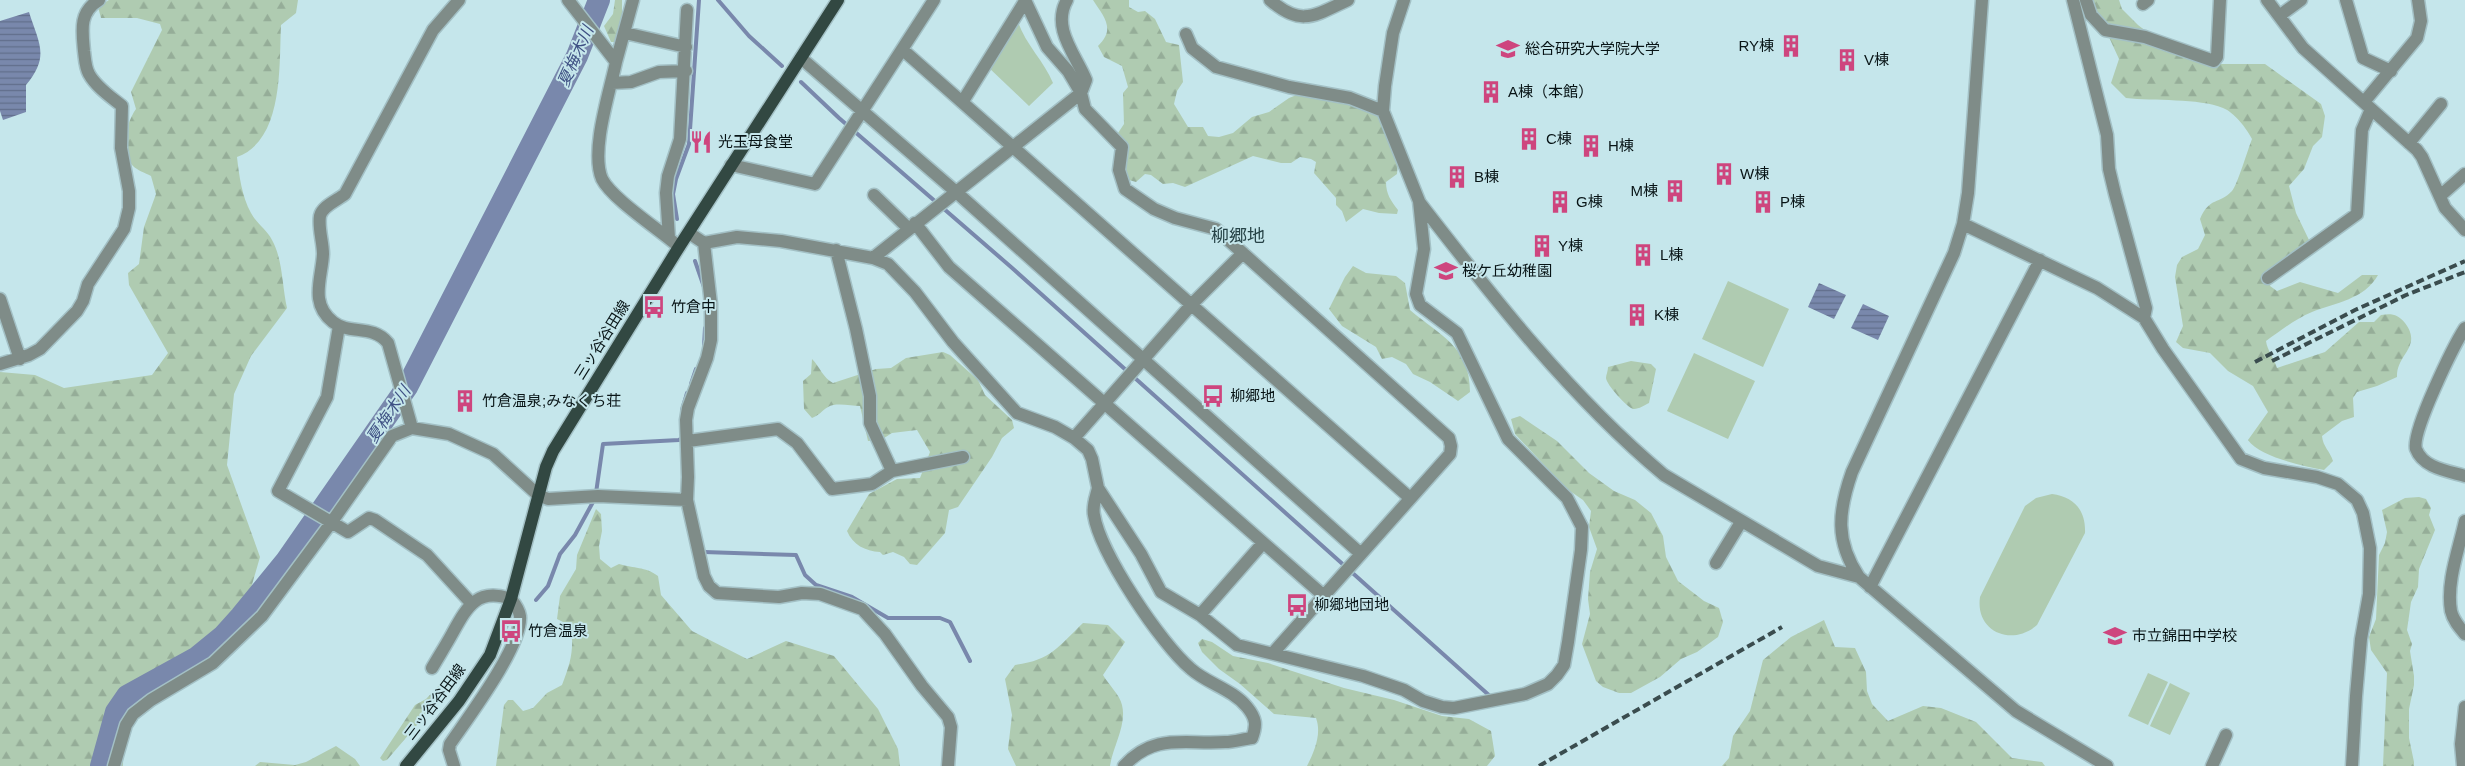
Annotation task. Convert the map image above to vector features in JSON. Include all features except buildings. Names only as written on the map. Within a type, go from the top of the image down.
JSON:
[{"type":"main road","name":"三ッ谷谷田線","points":[[406,766],[459,701],[490,655],[511,599],[538,494],[553,451],[674,243],[689,233],[838,0]]},
{"type":"street","points":[[0,364],[40,349],[78,311],[88,284],[124,229],[127,218],[129,191],[121,148],[122,106],[90,76],[85,57],[82,32],[83,17],[88,7],[99,0]]},
{"type":"street","points":[[412,428],[409,410],[388,342],[382,335],[372,331],[339,326],[330,320],[319,302],[317,286],[323,253],[320,215],[324,208],[345,194],[433,30],[459,0]]},
{"type":"street","points":[[568,0],[616,62]]},
{"type":"street","points":[[633,0],[616,62],[599,153],[602,179],[632,209],[674,243]]},
{"type":"street","points":[[731,165],[815,184],[934,0]]},
{"type":"street","points":[[873,258],[955,191],[1081,93],[1086,80],[1080,64],[1066,40],[1061,20],[1063,7],[1067,0]]},
{"type":"street","points":[[1270,0],[1282,11],[1299,18],[1313,17],[1348,0]]},
{"type":"street","points":[[1098,488],[1141,554],[1161,592],[1200,615],[1237,645],[1363,676],[1404,690],[1423,701],[1442,707],[1454,708],[1524,694],[1548,684],[1564,665],[1581,550],[1582,527],[1567,498],[1508,439],[1458,333],[1420,305],[1417,300],[1417,282],[1422,266],[1424,249],[1419,201],[1383,111],[1393,33],[1404,0]]},
{"type":"street","points":[[1982,0],[1968,192],[1963,224],[1954,253],[1852,472],[1844,496],[1840,520],[1842,542],[1847,559],[1859,577],[2016,711],[2107,766]]},
{"type":"street","points":[[2073,0],[2107,135],[2110,169],[2115,194],[2146,308],[2144,318]]},
{"type":"street","points":[[2086,0],[2092,15],[2105,30],[2117,34],[2145,37],[2214,61],[2217,57],[2220,0]]},
{"type":"street","points":[[2267,0],[2303,48],[2422,157],[2449,214],[2465,230]]},
{"type":"street","points":[[2279,16],[2301,0]]},
{"type":"street","points":[[2346,0],[2363,58],[2391,71]]},
{"type":"street","points":[[2268,278],[2357,214],[2362,130],[2367,106],[2417,38],[2421,21],[2418,0]]},
{"type":"street","points":[[963,101],[1025,1]]},
{"type":"street","points":[[1025,1],[1047,47],[1068,71],[1081,93],[1085,109],[1122,147],[1119,170],[1125,188],[1154,209],[1175,218],[1216,228],[1449,438],[1450,454],[1273,653]]},
{"type":"street","points":[[674,243],[666,193],[668,176],[680,139],[686,71],[688,10]]},
{"type":"street","points":[[625,33],[686,47]]},
{"type":"street","points":[[1186,34],[1192,48],[1216,67],[1289,88],[1350,98],[1383,111]]},
{"type":"street","points":[[903,50],[963,101],[1410,498]]},
{"type":"street","points":[[801,58],[955,191],[1140,364],[1361,554]]},
{"type":"street","points":[[612,83],[631,82],[659,72],[686,71]]},
{"type":"street","points":[[2408,143],[2441,104]]},
{"type":"street","points":[[2440,196],[2465,174]]},
{"type":"street","points":[[874,195],[912,226],[949,267],[1104,405],[1324,596]]},
{"type":"street","points":[[1419,201],[1519,328],[1581,397],[1664,475],[1818,566],[1859,577]]},
{"type":"street","points":[[1963,224],[2097,288],[2144,318],[2163,349],[2241,459],[2264,468],[2317,477],[2338,484],[2357,500],[2363,513],[2370,548],[2369,594],[2361,639],[2352,766]]},
{"type":"street","points":[[689,233],[704,243],[737,237],[754,238],[836,250],[873,258],[888,264],[899,274],[957,346],[1017,413],[1055,426],[1088,450],[1092,459],[1098,488],[1094,514],[1105,547],[1144,613],[1166,643],[1191,669],[1238,696],[1255,717],[1257,727],[1252,738],[1225,742],[1185,741],[1157,745],[1136,753],[1124,766]]},
{"type":"street","points":[[704,243],[711,304],[711,340],[707,358],[688,408],[687,500],[704,576],[709,586],[716,593],[778,597],[802,593],[820,594],[862,609],[873,620],[948,717],[951,727],[948,766]]},
{"type":"street","points":[[836,250],[856,329],[870,396],[870,423],[892,471]]},
{"type":"street","points":[[1074,438],[1192,304],[1243,253]]},
{"type":"street","points":[[1870,586],[2040,260]]},
{"type":"street","points":[[0,299],[20,358]]},
{"type":"street","points":[[339,326],[326,397],[278,491],[311,508],[348,532],[369,518],[375,520],[427,555],[472,603]]},
{"type":"street","points":[[2465,328],[2452,350],[2429,402],[2416,439],[2416,448],[2427,463],[2465,476]]},
{"type":"street","points":[[114,766],[126,725],[133,714],[151,700],[214,663],[262,616],[392,436],[412,428],[449,434],[493,454],[538,494],[548,499],[598,496],[687,500]]},
{"type":"street","points":[[688,441],[778,429],[797,443],[832,488],[872,484],[892,471],[963,457]]},
{"type":"street","points":[[1716,563],[1741,522]]},
{"type":"street","points":[[2465,522],[2452,583],[2451,612],[2465,634]]},
{"type":"street","points":[[1200,615],[1263,543]]},
{"type":"street","points":[[432,668],[464,612],[472,603],[491,595],[499,595],[511,599],[518,607],[520,617],[518,627],[499,670],[450,744],[449,750],[454,766]]},
{"type":"street","points":[[2463,766],[2460,744],[2465,708]]},
{"type":"street","points":[[2212,766],[2226,735]]},
{"type":"green space","points":[[109,0],[298,0],[296,13],[281,25],[279,80],[271,119],[263,135],[252,148],[237,157],[241,186],[248,207],[253,217],[270,236],[276,248],[287,308],[251,356],[234,394],[227,465],[260,557],[247,602],[243,625],[236,644],[209,662],[166,680],[124,720],[123,766],[0,766],[0,372],[35,375],[64,388],[152,375],[168,353],[129,285],[128,273],[139,264],[144,227],[156,194],[151,176],[133,166],[126,153],[125,146],[129,122],[136,109],[131,92],[162,30],[160,24],[137,18],[101,18],[98,7]]},
{"type":"green space","points":[[615,0],[622,0],[622,25],[614,42],[611,42],[604,26],[613,14]]},
{"type":"green space","points":[[1093,0],[1129,0],[1129,7],[1138,12],[1145,11],[1155,19],[1166,42],[1179,45],[1183,82],[1177,91],[1174,104],[1188,127],[1203,127],[1208,136],[1219,137],[1233,133],[1252,117],[1269,112],[1289,98],[1299,94],[1350,102],[1380,116],[1398,162],[1397,174],[1386,182],[1389,197],[1398,210],[1397,214],[1379,213],[1363,209],[1346,222],[1342,211],[1336,205],[1336,198],[1314,173],[1316,162],[1300,157],[1291,163],[1281,163],[1253,156],[1185,187],[1173,183],[1163,184],[1151,175],[1145,174],[1136,182],[1129,180],[1118,148],[1118,133],[1124,124],[1123,93],[1128,87],[1122,66],[1104,57],[1098,46],[1106,34],[1107,28],[1104,18]]},
{"type":"green space","points":[[2092,0],[2119,0],[2122,9],[2138,25],[2172,51],[2219,64],[2265,64],[2321,104],[2325,116],[2322,137],[2313,146],[2304,169],[2289,186],[2296,213],[2309,240],[2305,247],[2280,262],[2270,286],[2277,291],[2300,282],[2338,293],[2362,275],[2378,275],[2365,290],[2357,295],[2312,312],[2288,325],[2266,341],[2268,348],[2277,368],[2325,352],[2359,322],[2374,322],[2381,315],[2388,314],[2397,316],[2405,323],[2410,331],[2411,338],[2410,345],[2400,362],[2397,377],[2357,392],[2353,398],[2354,417],[2342,421],[2322,436],[2333,461],[2324,470],[2283,460],[2254,446],[2248,440],[2268,412],[2253,386],[2228,371],[2210,353],[2183,348],[2176,342],[2183,326],[2175,277],[2177,265],[2182,257],[2198,249],[2205,235],[2200,219],[2207,207],[2223,198],[2234,188],[2252,139],[2240,121],[2223,108],[2189,101],[2126,98],[2111,83],[2119,59]]},
{"type":"green space","points":[[1018,22],[1053,83],[1029,106],[987,66]]},
{"type":"green space","points":[[1353,266],[1366,273],[1396,276],[1405,283],[1410,310],[1442,335],[1459,353],[1465,363],[1469,376],[1470,392],[1458,401],[1430,382],[1413,374],[1406,364],[1392,357],[1382,359],[1376,347],[1342,326],[1329,309],[1345,277]]},
{"type":"green space","points":[[1728,281],[1789,309],[1763,367],[1702,339]]},
{"type":"green space","points":[[943,352],[950,355],[978,380],[985,395],[1012,420],[1014,428],[1002,438],[992,457],[958,507],[949,510],[945,533],[917,565],[910,564],[904,557],[893,552],[883,555],[880,552],[865,549],[856,544],[847,531],[869,494],[897,479],[920,478],[930,452],[917,430],[892,433],[881,440],[868,441],[860,406],[839,404],[831,406],[812,418],[804,409],[803,381],[811,374],[812,359],[833,383],[876,369],[891,368],[906,358]]},
{"type":"green space","points":[[1694,353],[1755,381],[1728,439],[1667,411]]},
{"type":"green space","points":[[1631,361],[1651,364],[1656,369],[1649,403],[1634,409],[1618,396],[1606,378],[1608,367]]},
{"type":"green space","points":[[1520,416],[1557,441],[1589,473],[1614,491],[1635,500],[1651,513],[1663,536],[1666,557],[1678,581],[1704,601],[1719,608],[1723,622],[1718,637],[1697,652],[1681,659],[1660,677],[1631,693],[1619,693],[1603,687],[1596,681],[1582,644],[1590,614],[1588,599],[1590,572],[1597,549],[1589,527],[1591,511],[1583,500],[1567,489],[1515,434],[1511,419]]},
{"type":"green space","points":[[2052,494],[2067,498],[2077,506],[2081,511],[2085,533],[2037,625],[2027,632],[2017,635],[1997,632],[1989,627],[1983,619],[1980,609],[1980,597],[2025,506],[2036,498]]},
{"type":"green space","points":[[2419,497],[2426,499],[2431,508],[2429,515],[2435,530],[2419,569],[2418,587],[2411,602],[2407,630],[2412,644],[2410,651],[2414,676],[2409,709],[2409,738],[2414,766],[2383,766],[2387,673],[2371,650],[2369,637],[2376,619],[2379,555],[2385,543],[2387,532],[2382,510],[2405,498]]},
{"type":"green space","points":[[596,509],[601,514],[600,559],[611,568],[619,564],[644,569],[658,576],[661,595],[692,631],[747,659],[786,641],[834,656],[878,709],[898,749],[900,766],[496,766],[504,705],[508,700],[513,700],[523,711],[533,708],[547,693],[562,685],[570,663],[572,642],[571,626],[557,619],[560,596],[576,569],[577,555]]},
{"type":"green space","points":[[1824,620],[1835,647],[1855,648],[1866,672],[1867,691],[1872,704],[1888,721],[1923,706],[1941,708],[1976,722],[2012,758],[2042,762],[2045,766],[1722,766],[1729,758],[1733,736],[1750,711],[1763,660],[1791,637]]},
{"type":"green space","points":[[1083,623],[1108,625],[1125,642],[1103,675],[1119,697],[1123,713],[1123,720],[1110,766],[1016,766],[1008,749],[1012,715],[1005,679],[1015,665],[1046,656],[1060,646]]},
{"type":"green space","points":[[1202,639],[1212,642],[1233,656],[1268,663],[1344,688],[1394,700],[1442,716],[1469,719],[1491,731],[1495,756],[1487,766],[1307,766],[1318,737],[1316,718],[1274,714],[1240,684],[1219,669],[1202,652],[1198,643]]},
{"type":"green space","points":[[451,673],[451,676],[428,712],[387,760],[383,761],[380,758],[415,705],[426,699]]},
{"type":"green space","points":[[2148,673],[2168,682],[2148,725],[2128,716]]},
{"type":"green space","points":[[2170,683],[2190,693],[2170,735],[2150,726]]},
{"type":"green space","points":[[336,746],[355,759],[360,766],[255,766],[260,762],[295,765],[306,762]]},
{"type":"water","points":[[29,12],[39,42],[40,58],[38,66],[26,85],[26,112],[3,120],[0,111],[0,21]]},
{"type":"water","points":[[1819,283],[1846,295],[1834,319],[1808,307]]},
{"type":"water","points":[[1863,304],[1889,316],[1878,340],[1851,328]]},
{"type":"waterway","name":"夏梅木川","points":[[101,766],[116,712],[127,696],[196,658],[223,636],[286,561],[407,387],[577,56],[599,0]]},
{"type":"waterway","points":[[677,219],[673,194],[676,179],[689,144],[699,0]]},
{"type":"waterway","points":[[718,0],[749,36],[782,66]]},
{"type":"waterway","points":[[801,82],[839,118],[1011,267],[1491,697]]},
{"type":"waterway","points":[[695,261],[704,287]]},
{"type":"waterway","points":[[704,346],[705,328]]},
{"type":"waterway","points":[[691,384],[696,369]]},
{"type":"waterway","points":[[682,410],[687,393]]},
{"type":"waterway","points":[[596,493],[603,444],[679,440],[682,438]]},
{"type":"waterway","points":[[536,600],[548,586],[560,554],[575,535],[593,502]]},
{"type":"waterway","points":[[704,552],[796,555],[805,575],[816,585],[852,597],[888,618],[940,618],[950,622],[970,661]]},
{"type":"railway","points":[[2255,362],[2355,310],[2465,261]]},
{"type":"railway","points":[[2272,361],[2406,295],[2465,272]]},
{"type":"railway","points":[[1539,766],[1782,627]]},
{"type":"place","name":"RY棟","points":[[1791,46]]},
{"type":"place","name":"総合研究大学院大学","points":[[1508,49]]},
{"type":"place","name":"V棟","points":[[1847,60]]},
{"type":"place","name":"A棟（本館）","points":[[1491,92]]},
{"type":"place","name":"C棟","points":[[1529,139]]},
{"type":"place","name":"光玉母食堂","points":[[701,142]]},
{"type":"place","name":"H棟","points":[[1591,146]]},
{"type":"place","name":"W棟","points":[[1724,174]]},
{"type":"place","name":"B棟","points":[[1457,177]]},
{"type":"place","name":"M棟","points":[[1675,191]]},
{"type":"place","name":"G棟","points":[[1560,202]]},
{"type":"place","name":"P棟","points":[[1763,202]]},
{"type":"place","name":"Y棟","points":[[1542,246]]},
{"type":"place","name":"L棟","points":[[1643,255]]},
{"type":"place","name":"桜ケ丘幼稚園","points":[[1446,271]]},
{"type":"place","name":"竹倉中","points":[[654,307]]},
{"type":"place","name":"K棟","points":[[1637,315]]},
{"type":"place","name":"柳郷地","points":[[1213,396]]},
{"type":"place","name":"竹倉温泉;みなくち荘","points":[[465,401]]},
{"type":"place","name":"柳郷地団地","points":[[1297,605]]},
{"type":"place","name":"竹倉温泉","points":[[511,631]]},
{"type":"place","name":"市立錦田中学校","points":[[2115,636]]},
{"type":"district","name":"柳郷地","points":[[1238,236]]}]
